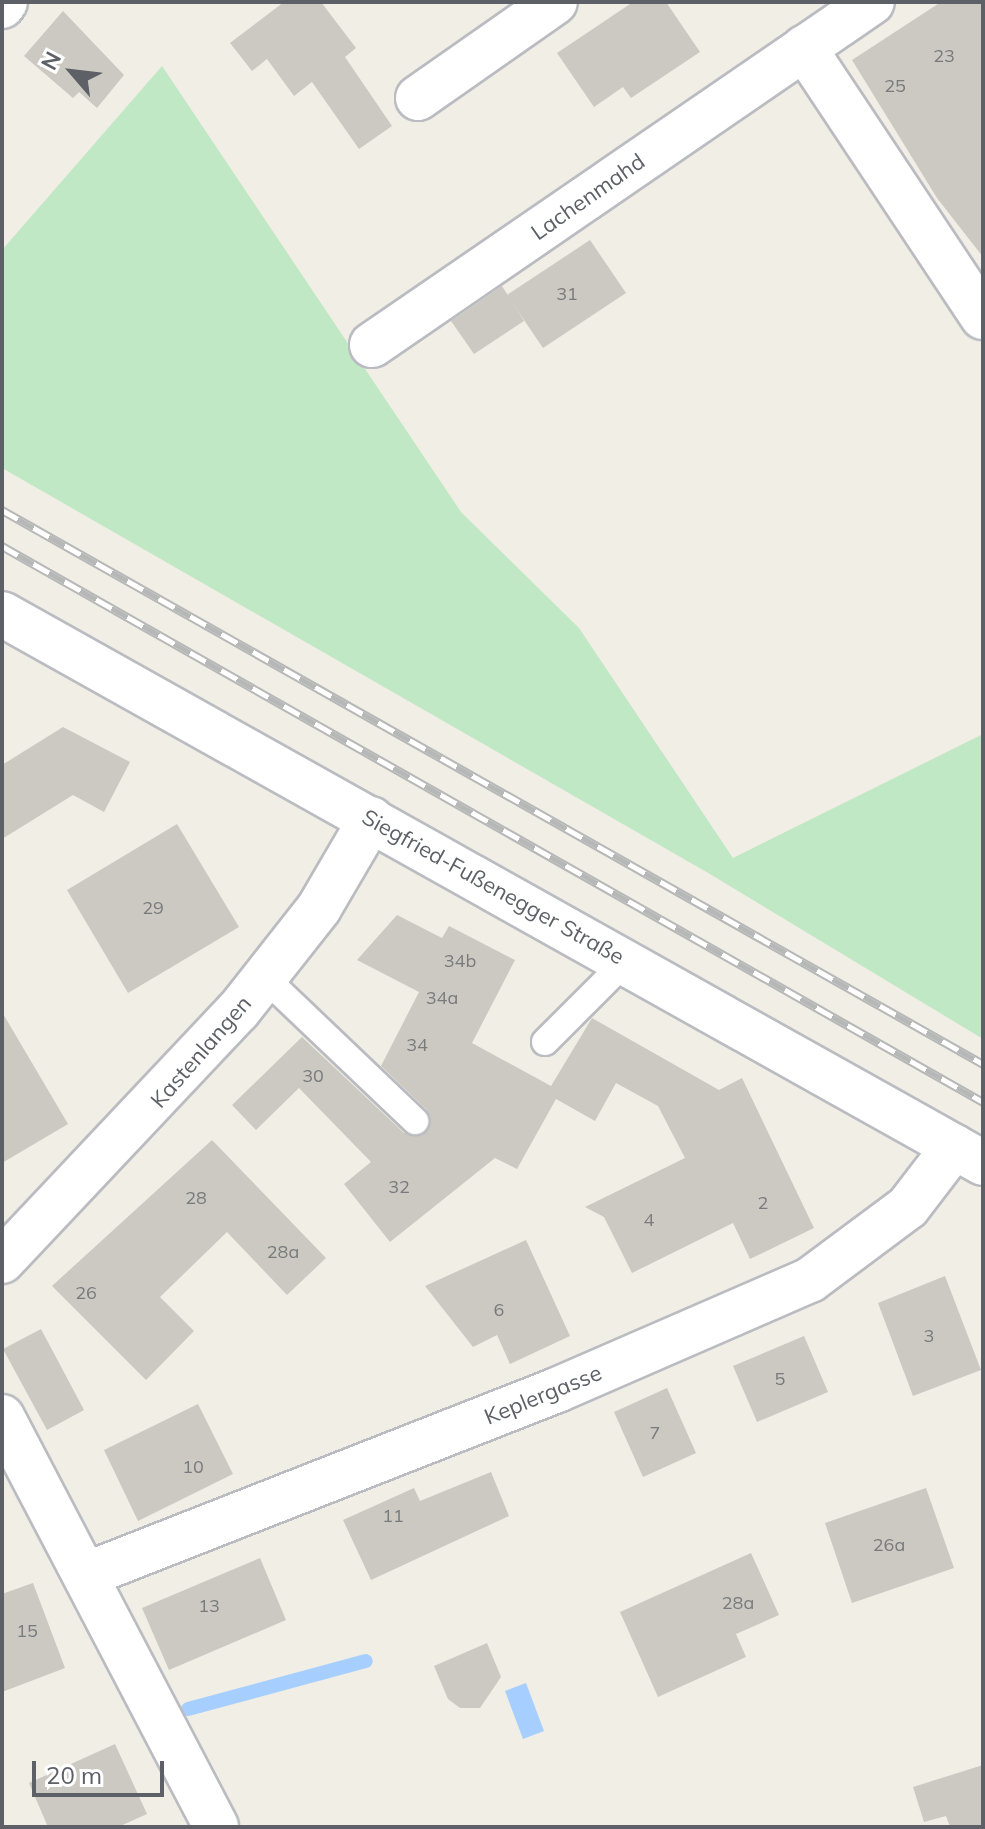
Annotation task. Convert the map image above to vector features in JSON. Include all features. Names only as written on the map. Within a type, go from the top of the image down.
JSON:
[{"type":"street","points":[[418,98],[555,2]]},
{"type":"street","name":"Lachenmahd","points":[[372,345],[872,2]]},
{"type":"street","points":[[804,48],[983,317]]},
{"type":"street","name":"Siegfried-Fußenegger Straße","points":[[2,614],[969,1155]]},
{"type":"street","name":"Kastenlangen","points":[[2,1261],[143,1119],[264,977],[319,908],[371,819]]},
{"type":"street","name":"Keplergasse","points":[[88,1574],[557,1390],[810,1280],[908,1207],[969,1155]]},
{"type":"street","points":[[2,1417],[88,1574],[216,1827]]},
{"type":"lane","points":[[545,1042],[625,962]]},
{"type":"lane","points":[[264,977],[415,1121]]},
{"type":"green space","points":[[162,66],[461,512],[579,628],[733,858],[983,734],[983,1039],[710,874],[2,468],[2,250]]},
{"type":"water","points":[[526,1683],[544,1731],[523,1739],[505,1691]]},
{"type":"building","points":[[284,2],[321,2],[356,48],[345,57],[392,126],[359,149],[312,82],[294,96],[267,59],[252,71],[230,43]]},
{"type":"building","points":[[633,2],[666,2],[700,52],[631,98],[623,87],[594,107],[557,53]]},
{"type":"building","points":[[941,2],[983,2],[983,257],[937,198],[852,60]]},
{"type":"building","points":[[63,11],[124,75],[97,108],[79,92],[73,98],[24,56]]},
{"type":"building","points":[[590,240],[626,293],[543,348],[507,295]]},
{"type":"building","points":[[502,286],[524,321],[474,354],[451,321]]},
{"type":"building","points":[[63,727],[130,762],[104,812],[73,795],[2,839],[2,765]]},
{"type":"building","points":[[177,824],[239,927],[128,993],[67,890]]},
{"type":"building","points":[[397,915],[442,938],[449,926],[515,960],[472,1043],[551,1086],[592,1018],[719,1090],[742,1078],[814,1228],[750,1259],[733,1223],[632,1273],[604,1217],[585,1207],[685,1158],[658,1106],[616,1083],[595,1121],[556,1099],[517,1169],[495,1158],[390,1242],[344,1184],[371,1162],[299,1088],[256,1130],[232,1105],[302,1037],[404,1133],[427,1131],[427,1110],[381,1066],[419,992],[357,960]]},
{"type":"building","points":[[2,1012],[68,1124],[2,1163]]},
{"type":"building","points":[[212,1140],[326,1258],[287,1295],[227,1232],[160,1297],[194,1331],[146,1380],[52,1286]]},
{"type":"building","points":[[526,1240],[570,1336],[510,1364],[497,1335],[473,1347],[425,1286]]},
{"type":"building","points":[[945,1276],[981,1370],[913,1396],[878,1303]]},
{"type":"building","points":[[41,1329],[84,1410],[47,1430],[3,1349]]},
{"type":"building","points":[[804,1336],[828,1392],[757,1422],[733,1366]]},
{"type":"building","points":[[667,1388],[696,1453],[643,1477],[614,1412]]},
{"type":"building","points":[[198,1404],[233,1474],[138,1521],[104,1450]]},
{"type":"building","points":[[491,1472],[509,1516],[371,1580],[343,1520],[414,1488],[420,1501]]},
{"type":"building","points":[[926,1488],[954,1568],[852,1603],[825,1523]]},
{"type":"building","points":[[751,1553],[779,1615],[736,1634],[746,1657],[658,1697],[620,1612]]},
{"type":"building","points":[[260,1558],[286,1620],[169,1670],[142,1608]]},
{"type":"building","points":[[33,1583],[65,1668],[2,1692],[2,1594]]},
{"type":"building","points":[[487,1643],[501,1677],[480,1708],[460,1708],[448,1699],[434,1666]]},
{"type":"building","points":[[115,1744],[147,1814],[118,1827],[48,1827],[29,1783]]},
{"type":"building","points":[[983,1765],[983,1827],[950,1827],[946,1816],[924,1822],[913,1787]]},
{"type":"waterway","points":[[188,1709],[366,1661]]},
{"type":"railway","points":[[2,510],[983,1064]]},
{"type":"railway","points":[[2,546],[983,1102]]}]
